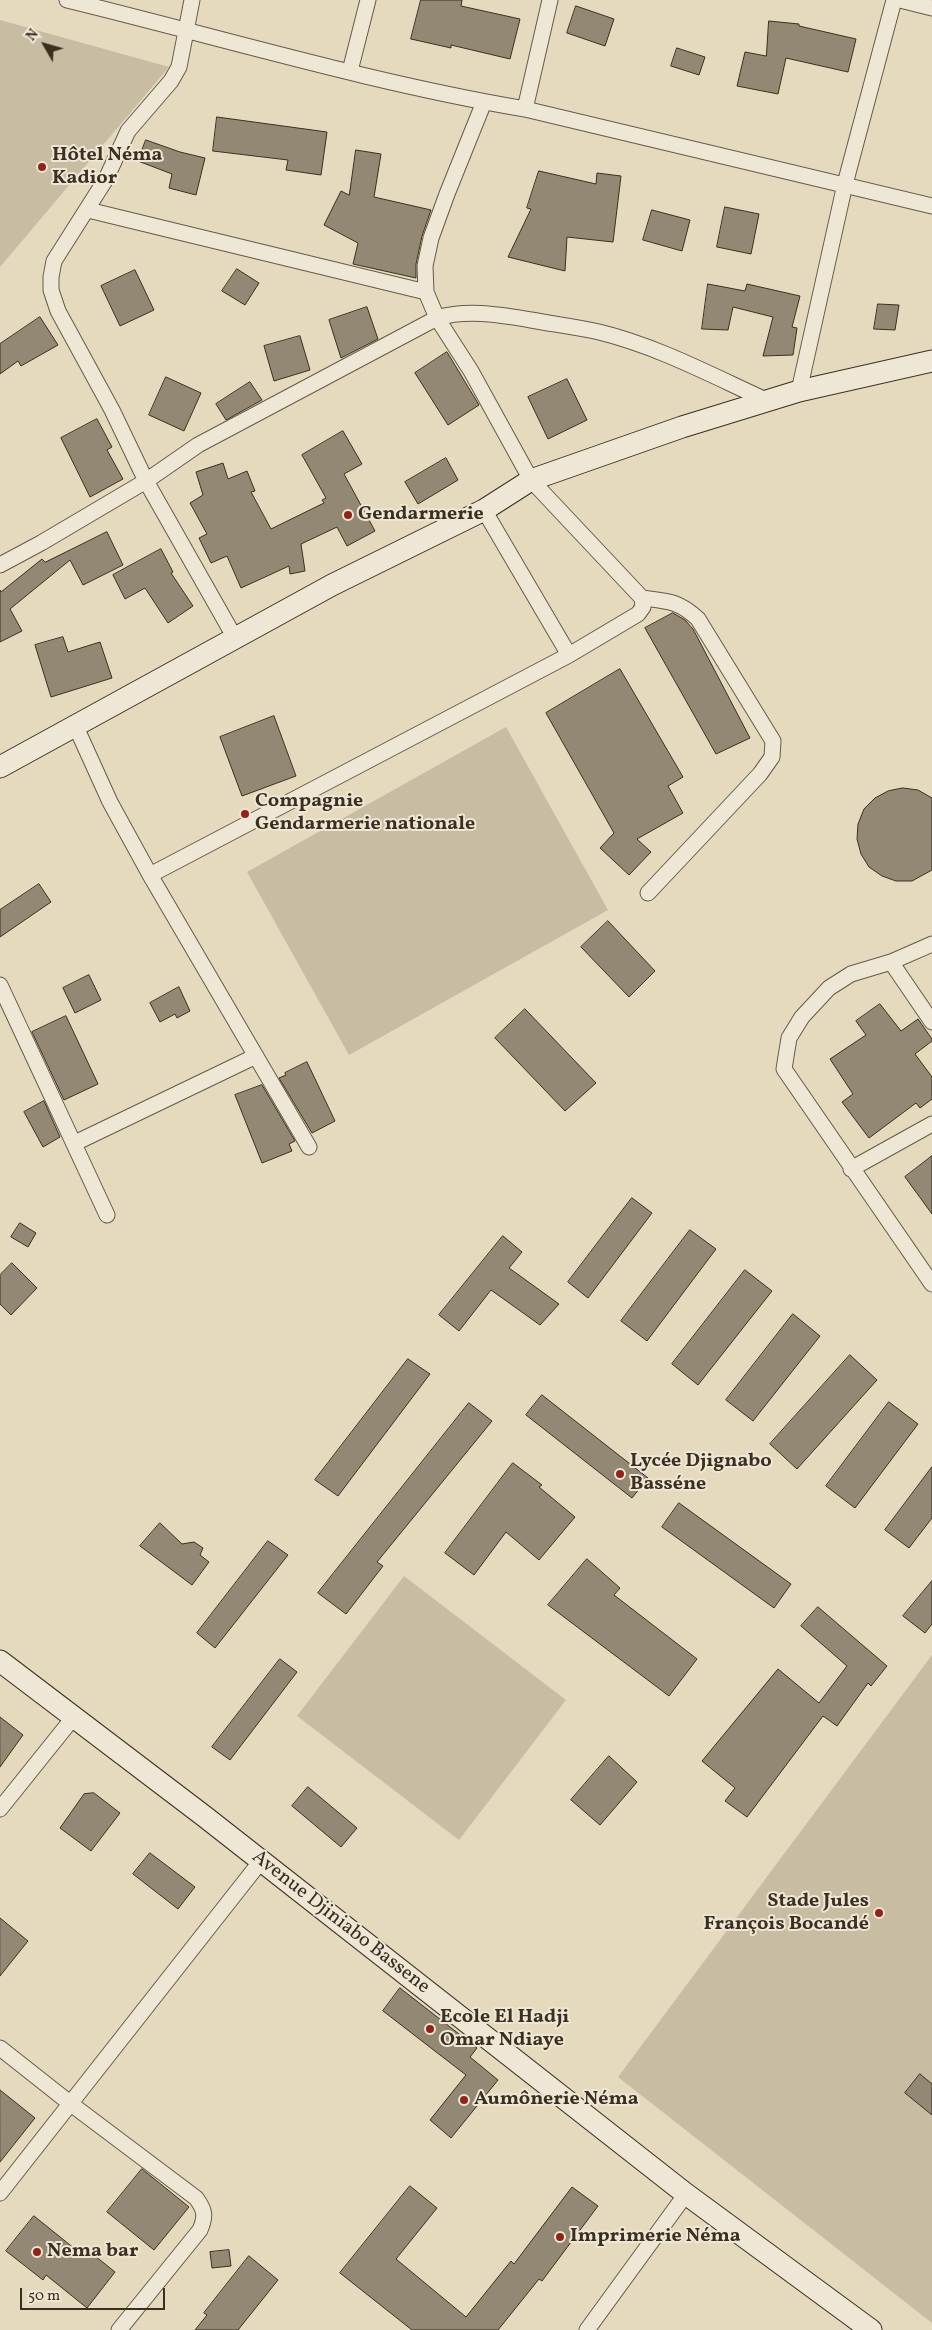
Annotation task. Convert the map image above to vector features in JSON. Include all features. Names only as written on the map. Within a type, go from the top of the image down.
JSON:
[{"type":"main road","points":[[0,767],[332,585],[484,510],[531,480],[682,427],[799,391],[932,360]]},
{"type":"main road","name":"Avenue Djiniabo Bassene","points":[[0,1661],[261,1861],[686,2194],[871,2330]]},
{"type":"street","points":[[67,0],[350,71],[484,102],[525,109],[932,206]]},
{"type":"street","points":[[192,0],[178,67],[171,81],[128,131],[116,159],[88,210],[54,261],[51,277],[52,290],[58,311],[112,410],[146,481],[235,638]]},
{"type":"street","points":[[350,71],[368,0]]},
{"type":"street","points":[[525,109],[550,0]]},
{"type":"street","points":[[799,391],[845,184],[894,0]]},
{"type":"street","points":[[900,0],[932,8]]},
{"type":"street","points":[[150,875],[569,655],[638,614],[643,607],[642,598],[531,480],[471,372],[437,318],[426,292],[425,266],[431,238],[484,102]]},
{"type":"street","points":[[88,210],[426,292]]},
{"type":"street","points":[[0,565],[146,481],[198,445],[437,318],[468,312],[599,332],[665,355],[768,401]]},
{"type":"street","points":[[484,510],[569,655]]},
{"type":"street","points":[[642,598],[670,601],[685,607],[698,620],[774,741],[772,757],[760,774],[648,893]]},
{"type":"street","points":[[76,727],[110,802],[150,875],[308,1148]]},
{"type":"street","points":[[932,944],[891,962],[851,974],[829,988],[802,1017],[789,1038],[784,1069],[851,1169],[932,1284]]},
{"type":"street","points":[[891,962],[932,1022]]},
{"type":"street","points":[[0,985],[107,1215]]},
{"type":"street","points":[[75,1143],[256,1056]]},
{"type":"street","points":[[851,1169],[932,1124]]},
{"type":"street","points":[[0,1809],[73,1718]]},
{"type":"street","points":[[0,2193],[261,1861]]},
{"type":"street","points":[[0,2048],[196,2198],[203,2207],[205,2218],[200,2230],[119,2330]]},
{"type":"street","points":[[587,2330],[686,2194]]},
{"type":"shaded area","name":"Hôtel Néma Kadior","points":[[0,20],[169,67],[0,267]]},
{"type":"shaded area","points":[[506,727],[608,910],[349,1055],[247,872]]},
{"type":"shaded area","points":[[404,1576],[566,1700],[459,1840],[297,1716]]},
{"type":"shaded area","points":[[932,1655],[932,2323],[618,2077]]},
{"type":"building","points":[[421,0],[462,0],[461,6],[520,19],[510,59],[451,45],[451,48],[411,39]]},
{"type":"building","points":[[576,6],[614,19],[605,46],[567,33]]},
{"type":"building","points":[[769,21],[799,24],[799,26],[856,39],[848,72],[786,58],[778,94],[737,86],[745,52],[766,56]]},
{"type":"building","points":[[677,48],[705,57],[699,75],[671,66]]},
{"type":"building","points":[[217,117],[327,132],[321,175],[286,170],[288,160],[213,151]]},
{"type":"building","points":[[146,140],[180,152],[205,158],[196,195],[169,188],[172,174],[138,161]]},
{"type":"building","points":[[356,150],[381,154],[374,197],[431,210],[422,236],[416,264],[416,278],[353,264],[358,243],[324,225],[341,191],[349,195]]},
{"type":"building","points":[[539,171],[596,184],[597,173],[621,176],[613,242],[567,237],[565,271],[508,257],[531,209],[527,208]]},
{"type":"building","points":[[725,207],[759,214],[751,254],[717,247]]},
{"type":"building","points":[[652,210],[690,220],[682,251],[643,240]]},
{"type":"building","points":[[237,269],[259,283],[245,305],[222,291]]},
{"type":"building","points":[[135,270],[154,310],[120,326],[101,286]]},
{"type":"building","points":[[708,284],[745,291],[747,284],[800,296],[792,327],[797,328],[793,355],[763,356],[773,317],[733,307],[728,330],[702,329]]},
{"type":"building","points":[[878,304],[899,305],[895,330],[874,329]]},
{"type":"building","points":[[367,307],[378,339],[341,358],[329,320]]},
{"type":"building","points":[[40,317],[58,345],[21,366],[18,361],[0,374],[0,344]]},
{"type":"building","points":[[300,336],[310,370],[274,381],[264,346]]},
{"type":"building","points":[[447,352],[479,405],[448,425],[415,373]]},
{"type":"building","points":[[166,377],[201,393],[184,431],[149,415]]},
{"type":"building","points":[[567,379],[587,420],[548,439],[528,397]]},
{"type":"building","points":[[250,382],[262,400],[226,420],[216,404]]},
{"type":"building","points":[[97,419],[112,447],[107,450],[123,479],[90,497],[61,438]]},
{"type":"building","points":[[343,431],[362,464],[344,474],[375,531],[347,546],[337,527],[301,544],[305,571],[290,574],[289,566],[241,588],[227,556],[211,563],[199,538],[207,534],[190,503],[203,495],[196,472],[223,463],[228,479],[247,471],[255,491],[251,492],[271,529],[324,503],[322,500],[326,498],[302,455]]},
{"type":"building","points":[[446,458],[458,480],[418,504],[405,482]]},
{"type":"building","points":[[107,532],[123,565],[83,585],[70,560],[10,609],[22,631],[0,642],[0,590],[1,592],[42,559],[45,562]]},
{"type":"building","points":[[161,549],[173,572],[171,573],[193,606],[168,623],[145,588],[125,599],[113,575]]},
{"type":"building","points":[[673,613],[685,620],[693,629],[750,738],[716,754],[645,628]]},
{"type":"building","points":[[63,637],[68,652],[100,642],[112,678],[51,697],[35,645]]},
{"type":"building","points":[[620,669],[683,777],[668,786],[683,813],[637,839],[651,852],[629,875],[600,848],[614,833],[546,713]]},
{"type":"building","points":[[274,716],[296,776],[242,796],[220,737]]},
{"type":"building","points":[[903,788],[918,790],[932,798],[932,870],[912,881],[896,881],[882,876],[869,867],[861,854],[857,839],[858,824],[864,809],[875,798],[888,791]]},
{"type":"building","points":[[39,884],[51,902],[0,937],[0,910]]},
{"type":"building","points":[[608,921],[655,971],[629,997],[581,947]]},
{"type":"building","points":[[89,975],[101,1000],[75,1013],[63,988]]},
{"type":"building","points":[[179,987],[190,1011],[177,1018],[175,1014],[160,1022],[150,1003]]},
{"type":"building","points":[[880,1004],[901,1031],[918,1019],[932,1039],[915,1054],[932,1077],[932,1099],[920,1108],[916,1103],[869,1138],[842,1102],[853,1094],[830,1059],[866,1035],[856,1021]]},
{"type":"building","points":[[525,1009],[596,1083],[565,1111],[495,1038]]},
{"type":"building","points":[[66,1016],[98,1084],[64,1100],[32,1032]]},
{"type":"building","points":[[307,1062],[335,1121],[312,1133],[279,1078]]},
{"type":"building","points":[[262,1085],[295,1141],[289,1144],[292,1151],[262,1163],[235,1095]]},
{"type":"building","points":[[44,1101],[60,1137],[43,1147],[24,1112]]},
{"type":"building","points":[[932,1156],[932,1214],[905,1177]]},
{"type":"building","points":[[632,1198],[652,1213],[588,1298],[568,1282]]},
{"type":"building","points":[[20,1223],[36,1233],[28,1247],[11,1237]]},
{"type":"building","points":[[690,1230],[716,1249],[647,1341],[621,1321]]},
{"type":"building","points":[[503,1236],[522,1252],[509,1268],[559,1304],[540,1325],[491,1290],[459,1331],[439,1315]]},
{"type":"building","points":[[12,1263],[37,1288],[11,1315],[0,1304],[0,1275]]},
{"type":"building","points":[[745,1270],[772,1291],[698,1385],[672,1364]]},
{"type":"building","points":[[793,1314],[820,1336],[753,1421],[726,1400]]},
{"type":"building","points":[[850,1355],[877,1380],[797,1469],[770,1444]]},
{"type":"building","points":[[408,1359],[430,1374],[338,1496],[315,1480]]},
{"type":"building","points":[[542,1395],[648,1478],[632,1498],[526,1415]]},
{"type":"building","points":[[889,1402],[918,1424],[855,1508],[826,1486]]},
{"type":"building","points":[[469,1403],[492,1421],[377,1562],[383,1566],[346,1614],[318,1593]]},
{"type":"building","points":[[513,1463],[542,1485],[539,1487],[575,1517],[539,1560],[506,1532],[474,1575],[445,1553]]},
{"type":"building","points":[[932,1467],[932,1518],[909,1548],[885,1530]]},
{"type":"building","points":[[679,1503],[791,1584],[774,1608],[662,1527]]},
{"type":"building","points":[[160,1523],[182,1544],[194,1542],[203,1548],[200,1555],[209,1562],[192,1585],[140,1546]]},
{"type":"building","points":[[268,1541],[288,1555],[215,1648],[197,1633]]},
{"type":"building","points":[[587,1559],[620,1588],[614,1595],[697,1659],[669,1696],[548,1605]]},
{"type":"building","points":[[932,1581],[932,1624],[925,1633],[903,1616]]},
{"type":"building","points":[[818,1607],[887,1666],[871,1686],[868,1683],[837,1726],[823,1716],[747,1817],[725,1801],[735,1788],[702,1761],[778,1669],[819,1703],[847,1666],[801,1626]]},
{"type":"building","points":[[280,1659],[297,1672],[230,1760],[212,1747]]},
{"type":"building","points":[[0,1717],[23,1735],[0,1767]]},
{"type":"building","points":[[609,1756],[637,1782],[600,1825],[571,1800]]},
{"type":"building","points":[[308,1787],[357,1828],[341,1847],[292,1806]]},
{"type":"building","points":[[94,1793],[120,1813],[91,1851],[60,1828],[84,1794]]},
{"type":"building","points":[[150,1853],[195,1887],[178,1909],[133,1874]]},
{"type":"building","points":[[0,1918],[28,1941],[0,1976]]},
{"type":"building","points":[[400,1988],[477,2048],[470,2057],[498,2080],[451,2138],[430,2120],[466,2075],[383,2011]]},
{"type":"building","points":[[920,2074],[932,2084],[932,2115],[905,2093]]},
{"type":"building","points":[[0,2090],[35,2118],[0,2162]]},
{"type":"building","points":[[142,2169],[189,2207],[154,2250],[107,2212]]},
{"type":"building","points":[[410,2186],[437,2208],[396,2259],[466,2317],[511,2261],[514,2264],[572,2187],[598,2206],[542,2281],[539,2279],[498,2330],[412,2330],[340,2273]]},
{"type":"building","points":[[34,2216],[80,2253],[84,2247],[115,2272],[87,2308],[46,2275],[43,2280],[6,2251]]},
{"type":"building","points":[[229,2250],[231,2266],[212,2268],[210,2252]]},
{"type":"building","points":[[249,2256],[278,2280],[238,2330],[195,2330],[207,2315],[204,2313]]},
{"type":"place","name":"Hôtel Néma Kadior","points":[[42,167]]},
{"type":"place","name":"Gendarmerie","points":[[348,515]]},
{"type":"place","name":"Compagnie Gendarmerie nationale","points":[[245,814]]},
{"type":"place","name":"Lycée Djignabo Basséne","points":[[620,1474]]},
{"type":"place","name":"Stade Jules François Bocandé","points":[[879,1913]]},
{"type":"place","name":"Ecole El Hadji Omar Ndiaye","points":[[430,2029]]},
{"type":"place","name":"Aumônerie Néma","points":[[464,2100]]},
{"type":"place","name":"Imprimerie Néma","points":[[560,2237]]},
{"type":"place","name":"Nema bar","points":[[37,2252]]}]
